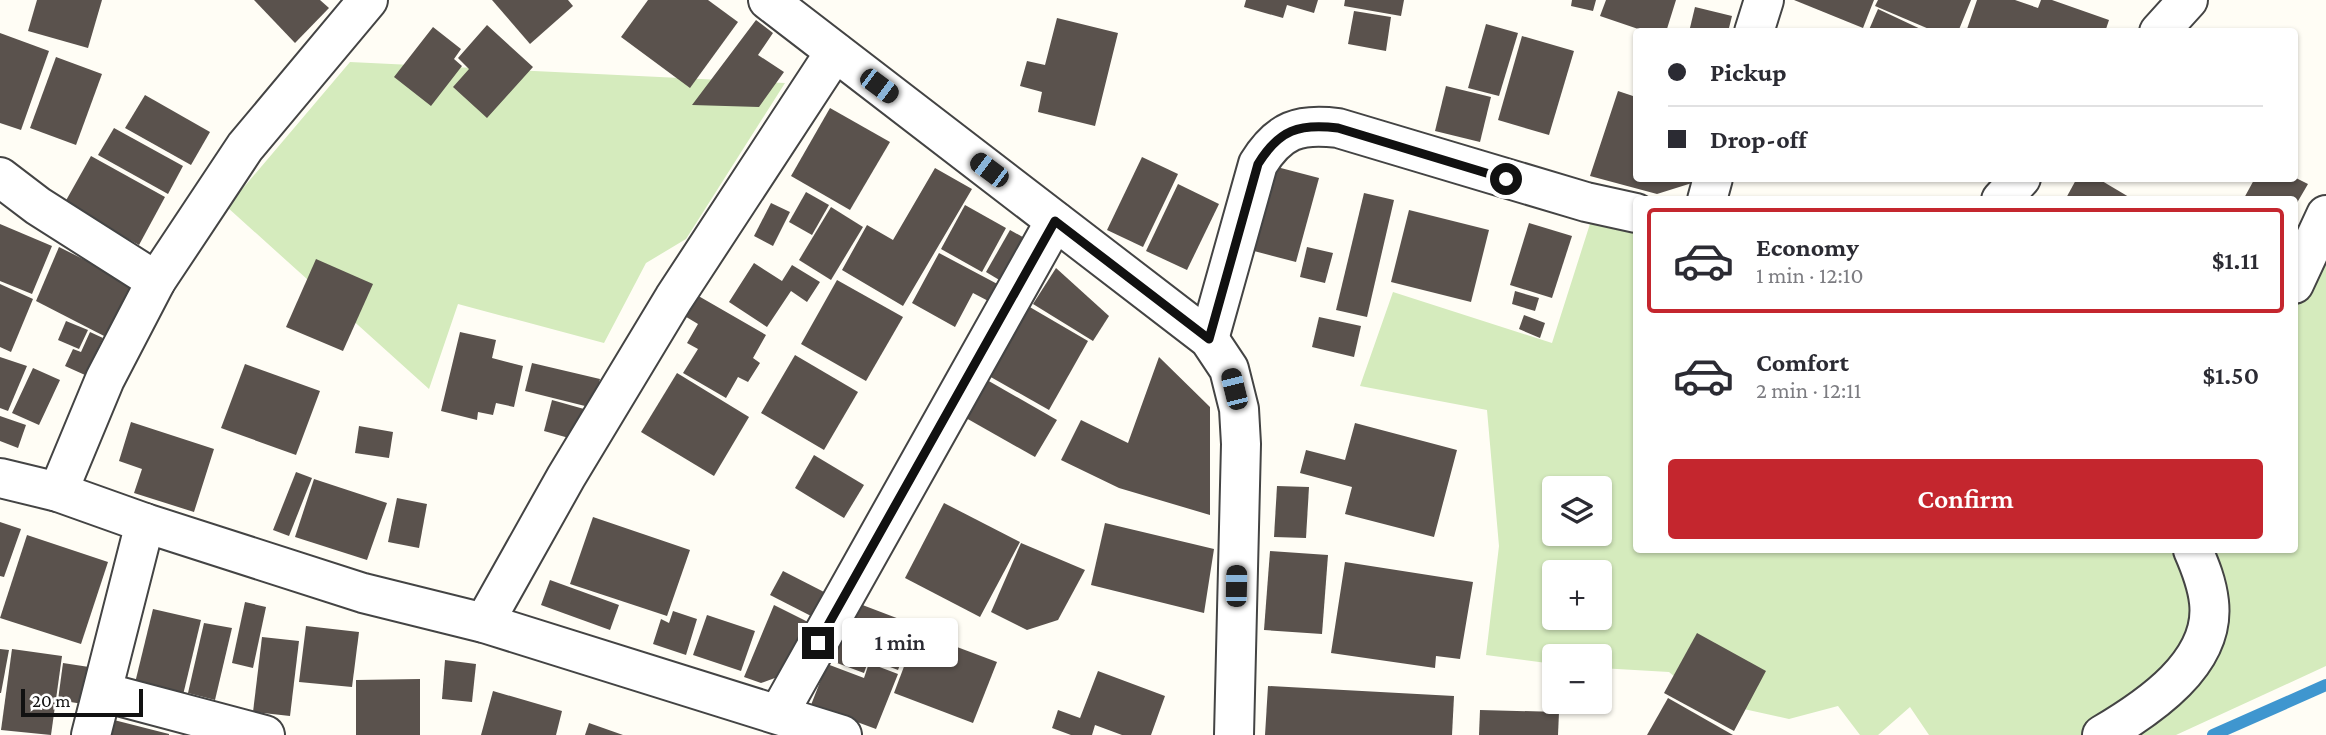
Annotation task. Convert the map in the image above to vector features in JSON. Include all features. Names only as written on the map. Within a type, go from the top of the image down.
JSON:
[{"type":"street","points":[[58,492],[105,379],[156,281],[245,147],[368,0]]},
{"type":"street","points":[[768,0],[1209,339],[1229,369],[1239,410],[1241,444],[1234,735]]},
{"type":"street","points":[[1755,28],[1764,0]]},
{"type":"street","points":[[2163,28],[2188,0]]},
{"type":"street","points":[[484,623],[566,477],[674,298],[835,52]]},
{"type":"street","points":[[1209,339],[1258,164],[1269,146],[1282,135],[1299,128],[1316,125],[1338,128],[1586,202],[1633,212]]},
{"type":"street","points":[[0,177],[38,206],[156,281]]},
{"type":"street","points":[[2005,196],[2017,182]]},
{"type":"street","points":[[2298,275],[2326,215]]},
{"type":"street","points":[[779,713],[1055,221]]},
{"type":"street","points":[[0,478],[58,492],[363,593],[484,623],[779,713],[842,735]]},
{"type":"street","points":[[92,735],[145,523]]},
{"type":"street","points":[[2102,735],[2142,710],[2169,688],[2191,664],[2207,630],[2210,604],[2204,558]]},
{"type":"street","points":[[103,692],[265,735]]},
{"type":"green space","points":[[350,62],[785,83],[686,239],[646,263],[604,343],[458,304],[429,389],[227,207]]},
{"type":"green space","points":[[1596,205],[1633,211],[1633,553],[2298,553],[2298,284],[2326,227],[2326,666],[2176,735],[1929,735],[1910,707],[1878,735],[1860,735],[1838,706],[1789,719],[1703,700],[1669,672],[1612,669],[1612,644],[1542,644],[1542,662],[1486,655],[1499,546],[1487,410],[1360,386],[1393,292],[1552,343]]},
{"type":"building","points":[[37,0],[102,0],[88,48],[28,31]]},
{"type":"building","points":[[254,0],[320,0],[329,8],[295,43]]},
{"type":"building","points":[[492,0],[568,0],[573,6],[530,44]]},
{"type":"building","points":[[648,0],[708,0],[738,22],[690,88],[621,37]]},
{"type":"building","points":[[1246,0],[1318,0],[1314,13],[1287,5],[1283,18],[1244,7]]},
{"type":"building","points":[[1345,0],[1404,0],[1401,16],[1344,6]]},
{"type":"building","points":[[1572,0],[1596,0],[1593,11],[1571,6]]},
{"type":"building","points":[[1606,0],[1676,0],[1667,28],[1635,28],[1600,16]]},
{"type":"building","points":[[1794,0],[1874,0],[1863,28]]},
{"type":"building","points":[[1878,0],[1971,0],[1960,28],[1927,28],[1875,6]]},
{"type":"building","points":[[1977,0],[2015,0],[2038,8],[2041,0],[2052,0],[2109,20],[2106,28],[1967,28]]},
{"type":"building","points":[[1695,7],[1732,16],[1729,28],[1690,28]]},
{"type":"building","points":[[1878,9],[1918,28],[1870,28]]},
{"type":"building","points":[[1354,11],[1391,17],[1386,51],[1348,44]]},
{"type":"building","points":[[1057,18],[1118,33],[1095,126],[1038,112],[1042,92],[1020,86],[1027,61],[1045,65]]},
{"type":"building","points":[[756,20],[773,33],[758,55],[784,72],[759,107],[692,105]]},
{"type":"building","points":[[1486,24],[1518,33],[1499,96],[1468,88]]},
{"type":"building","points":[[487,25],[533,67],[487,118],[453,87],[469,69],[458,58]]},
{"type":"building","points":[[433,27],[461,49],[454,59],[462,66],[431,106],[394,77]]},
{"type":"building","points":[[0,33],[49,51],[21,130],[0,123]]},
{"type":"building","points":[[1522,36],[1574,51],[1549,135],[1498,120]]},
{"type":"building","points":[[56,57],[102,74],[76,145],[30,128]]},
{"type":"building","points":[[1446,86],[1491,97],[1480,142],[1435,131]]},
{"type":"building","points":[[1618,91],[1633,96],[1633,182],[1692,182],[1657,194],[1590,176]]},
{"type":"building","points":[[145,95],[210,132],[191,165],[125,128]]},
{"type":"building","points":[[830,108],[890,142],[850,210],[791,176]]},
{"type":"building","points":[[114,128],[183,166],[168,194],[98,155]]},
{"type":"building","points":[[91,156],[165,197],[139,245],[64,204]]},
{"type":"building","points":[[1142,157],[1178,174],[1143,247],[1107,230]]},
{"type":"building","points":[[1277,167],[1319,178],[1296,262],[1254,251]]},
{"type":"building","points":[[935,168],[972,189],[903,306],[842,270],[867,225],[893,240]]},
{"type":"building","points":[[2298,179],[2308,184],[2298,201],[2298,196],[2245,196],[2253,182],[2298,182]]},
{"type":"building","points":[[2075,182],[2104,182],[2127,196],[2067,196]]},
{"type":"building","points":[[1178,184],[1219,204],[1187,270],[1146,251]]},
{"type":"building","points":[[806,192],[829,205],[812,235],[789,222]]},
{"type":"building","points":[[1364,193],[1394,200],[1367,317],[1336,310]]},
{"type":"building","points":[[771,203],[790,212],[773,246],[754,236]]},
{"type":"building","points":[[965,205],[1006,228],[982,272],[941,249]]},
{"type":"building","points":[[831,207],[863,227],[831,280],[799,260]]},
{"type":"building","points":[[1409,210],[1489,230],[1471,302],[1391,282]]},
{"type":"building","points":[[1529,223],[1572,236],[1552,298],[1510,285]]},
{"type":"building","points":[[0,224],[52,246],[32,294],[0,281]]},
{"type":"building","points":[[1010,230],[1030,241],[1006,284],[986,272]]},
{"type":"building","points":[[59,247],[133,284],[106,337],[36,301]]},
{"type":"building","points":[[1307,247],[1333,253],[1325,283],[1300,277]]},
{"type":"building","points":[[939,253],[1003,287],[994,304],[973,293],[955,327],[912,303]]},
{"type":"building","points":[[316,259],[373,284],[343,351],[286,327]]},
{"type":"building","points":[[754,263],[782,281],[792,265],[820,282],[807,302],[791,291],[767,327],[729,302]]},
{"type":"building","points":[[1056,268],[1109,316],[1093,341],[1033,304]]},
{"type":"building","points":[[837,280],[903,317],[866,381],[801,344]]},
{"type":"building","points":[[0,284],[33,299],[11,352],[0,347]]},
{"type":"building","points":[[1515,291],[1539,298],[1535,311],[1512,304]]},
{"type":"building","points":[[695,294],[766,335],[753,358],[760,363],[748,382],[738,377],[726,398],[683,373],[698,349],[687,343],[698,324],[683,315]]},
{"type":"building","points":[[1028,306],[1088,341],[1049,410],[989,376]]},
{"type":"building","points":[[1524,315],[1545,323],[1540,338],[1519,329]]},
{"type":"building","points":[[1319,317],[1361,326],[1354,357],[1312,347]]},
{"type":"building","points":[[66,321],[88,330],[79,349],[58,340]]},
{"type":"building","points":[[90,332],[103,338],[85,375],[65,366],[73,349],[81,352]]},
{"type":"building","points":[[460,332],[496,340],[492,358],[523,366],[514,407],[496,403],[493,415],[478,412],[477,420],[441,411]]},
{"type":"building","points":[[795,355],[858,392],[824,450],[761,413]]},
{"type":"building","points":[[0,357],[27,366],[8,411],[0,408]]},
{"type":"building","points":[[1159,357],[1210,407],[1210,515],[1119,488],[1061,460],[1081,420],[1128,443]]},
{"type":"building","points":[[532,363],[600,379],[593,408],[525,391]]},
{"type":"building","points":[[245,364],[320,391],[296,455],[221,428]]},
{"type":"building","points":[[33,368],[60,380],[39,425],[12,413]]},
{"type":"building","points":[[677,373],[749,417],[714,476],[641,432]]},
{"type":"building","points":[[987,380],[1057,420],[1035,457],[966,418]]},
{"type":"building","points":[[552,400],[584,409],[576,440],[544,431]]},
{"type":"building","points":[[0,416],[26,425],[18,448],[0,441]]},
{"type":"building","points":[[131,422],[214,449],[194,512],[134,493],[142,469],[119,461]]},
{"type":"building","points":[[1355,423],[1457,450],[1434,537],[1345,514],[1352,487],[1300,473],[1306,450],[1345,460]]},
{"type":"building","points":[[359,426],[393,432],[389,458],[355,453]]},
{"type":"building","points":[[814,455],[864,485],[844,518],[795,488]]},
{"type":"building","points":[[296,472],[312,478],[289,536],[273,530]]},
{"type":"building","points":[[314,479],[387,503],[367,560],[295,537]]},
{"type":"building","points":[[1277,486],[1309,487],[1306,538],[1274,537]]},
{"type":"building","points":[[397,498],[427,504],[419,548],[388,542]]},
{"type":"building","points":[[944,503],[1020,542],[980,617],[905,578]]},
{"type":"building","points":[[593,517],[690,550],[667,616],[570,584]]},
{"type":"building","points":[[0,522],[21,529],[4,577],[0,576]]},
{"type":"building","points":[[1105,523],[1214,549],[1204,613],[1091,585]]},
{"type":"building","points":[[27,535],[108,562],[81,644],[0,618]]},
{"type":"building","points":[[1021,543],[1085,570],[1058,620],[1027,630],[991,612]]},
{"type":"building","points":[[1270,551],[1328,555],[1322,634],[1264,630]]},
{"type":"building","points":[[1345,562],[1473,582],[1460,659],[1436,656],[1435,668],[1331,653]]},
{"type":"building","points":[[783,571],[826,593],[813,617],[770,595]]},
{"type":"building","points":[[550,580],[619,605],[610,630],[541,605]]},
{"type":"building","points":[[852,601],[915,625],[898,670],[869,659],[864,673],[829,660]]},
{"type":"building","points":[[245,602],[266,607],[253,668],[232,663]]},
{"type":"building","points":[[774,605],[810,623],[783,675],[761,683],[744,677]]},
{"type":"building","points":[[153,609],[201,620],[183,695],[135,683]]},
{"type":"building","points":[[673,611],[697,619],[686,655],[653,644],[661,619],[669,623]]},
{"type":"building","points":[[707,615],[755,631],[741,671],[693,655]]},
{"type":"building","points":[[204,623],[232,628],[215,700],[188,693]]},
{"type":"building","points":[[306,626],[359,632],[352,687],[299,682]]},
{"type":"building","points":[[917,632],[997,662],[973,723],[894,693]]},
{"type":"building","points":[[1697,633],[1766,671],[1734,731],[1664,693]]},
{"type":"building","points":[[262,637],[299,641],[290,716],[253,712]]},
{"type":"building","points":[[0,649],[9,650],[1,693],[0,693]]},
{"type":"building","points":[[12,649],[62,656],[51,735],[1,730]]},
{"type":"building","points":[[445,660],[476,664],[472,702],[442,699]]},
{"type":"building","points":[[63,663],[89,667],[83,704],[58,700]]},
{"type":"building","points":[[869,663],[898,674],[876,729],[811,705],[827,664],[864,678]]},
{"type":"building","points":[[1098,671],[1165,696],[1151,735],[1122,735],[1095,725],[1092,735],[1071,735],[1052,728],[1058,710],[1080,718]]},
{"type":"building","points":[[420,679],[420,735],[356,735],[356,680]]},
{"type":"building","points":[[1268,686],[1454,696],[1452,735],[1265,735]]},
{"type":"building","points":[[493,691],[562,711],[556,735],[481,735]]},
{"type":"building","points":[[1668,698],[1733,735],[1647,735]]},
{"type":"building","points":[[1480,710],[1559,714],[1558,735],[1479,735]]},
{"type":"building","points":[[110,719],[169,734],[169,735],[106,735]]},
{"type":"building","points":[[589,723],[623,735],[585,735]]},
{"type":"waterway","points":[[2213,735],[2326,685]]},
{"type":"route","points":[[818,643],[1055,221],[1209,339],[1258,164],[1269,146],[1282,135],[1316,125],[1338,128],[1506,179]]}]
